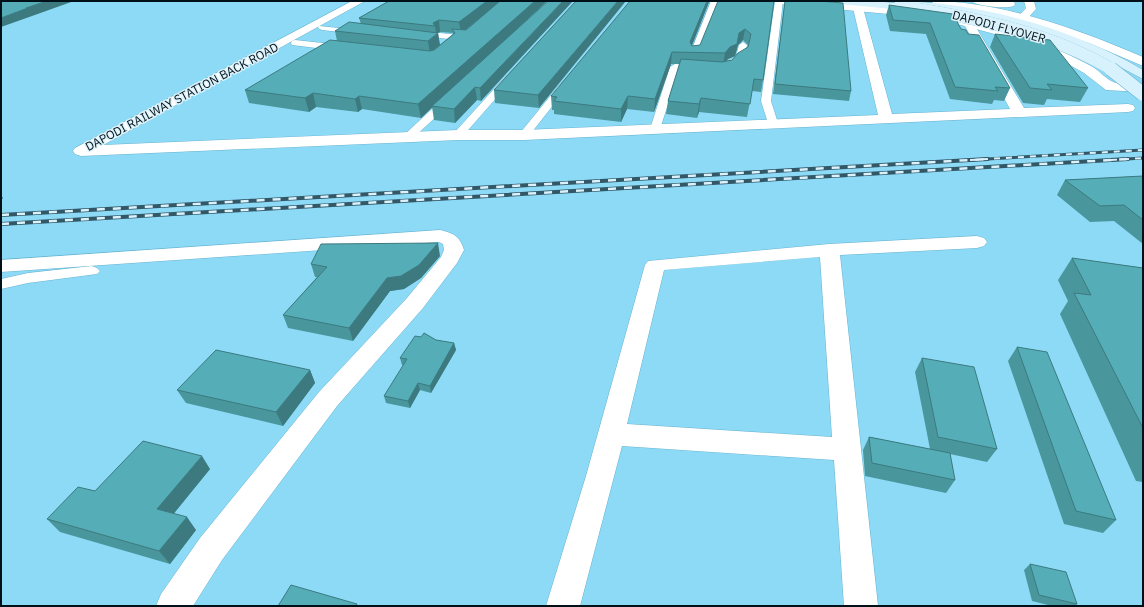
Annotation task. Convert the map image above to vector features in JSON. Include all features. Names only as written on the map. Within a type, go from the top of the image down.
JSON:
[{"type":"main road","name":"DAPODI FLYOVER","points":[[840,1],[919,6],[976,13],[1049,32],[1091,48],[1123,63],[1143,75]]},
{"type":"main road","name":"DAPODI FLYOVER","points":[[898,1],[987,22],[1052,41],[1101,63],[1143,94]]},
{"type":"street","name":"DAPODI RAILWAY STATION BACK ROAD","points":[[360,1],[81,151],[102,150],[371,1]]},
{"type":"street","points":[[102,150],[458,135],[524,135],[1128,108],[1111,87],[1089,70],[1054,51],[1017,37],[969,24],[927,16],[780,1]]},
{"type":"street","points":[[935,1],[965,3],[1022,18],[1082,36],[1143,62]]},
{"type":"street","points":[[976,1],[1010,5],[1009,1]]},
{"type":"street","points":[[1022,18],[1031,9],[1029,1]]},
{"type":"street","points":[[858,8],[886,118]]},
{"type":"street","points":[[969,24],[1019,113]]},
{"type":"street","points":[[1111,87],[1143,88]]},
{"type":"street","points":[[1,266],[440,236],[447,238],[452,242],[454,250],[450,259],[415,303],[328,399],[211,549],[173,606]]},
{"type":"street","points":[[563,606],[655,264],[829,250],[977,242]]},
{"type":"street","points":[[829,250],[861,606]]},
{"type":"street","points":[[610,434],[847,449]]},
{"type":"lane","points":[[694,54],[715,1]]},
{"type":"lane","points":[[773,123],[766,101],[780,1]]},
{"type":"lane","points":[[326,26],[366,30]]},
{"type":"lane","points":[[447,47],[451,43],[411,35],[463,38],[474,28]]},
{"type":"lane","points":[[295,43],[349,49]]},
{"type":"lane","points":[[720,70],[727,69],[732,62],[740,59],[743,45]]},
{"type":"lane","points":[[655,129],[675,67],[707,69]]},
{"type":"lane","points":[[458,135],[516,71]]},
{"type":"lane","points":[[524,135],[572,75]]},
{"type":"lane","points":[[408,137],[454,93]]},
{"type":"lane","points":[[1,284],[28,278],[92,271]]},
{"type":"building","points":[[1,1],[47,1],[1,18]]},
{"type":"building","points":[[389,1],[487,1],[459,22],[439,20],[433,23],[435,26],[359,18]]},
{"type":"building","points":[[500,1],[535,1],[418,104],[359,96],[355,99],[313,93],[305,98],[245,90],[330,40],[430,51],[434,50],[455,33],[452,29],[466,30]]},
{"type":"building","points":[[548,1],[563,1],[480,88],[475,87],[454,109],[432,106]]},
{"type":"building","points":[[576,1],[618,1],[538,95],[494,90]]},
{"type":"building","points":[[630,1],[707,1],[690,42],[692,46],[700,45],[718,1],[774,1],[763,80],[754,79],[750,104],[701,98],[699,104],[668,101],[681,59],[722,62],[732,60],[738,53],[748,47],[751,34],[745,29],[739,33],[737,44],[730,47],[725,53],[672,52],[655,99],[628,96],[621,109],[554,101],[557,97],[551,96]]},
{"type":"building","points":[[785,1],[843,3],[851,91],[775,84]]},
{"type":"building","points":[[889,5],[953,14],[961,29],[966,30],[968,34],[979,35],[1010,88],[995,87],[998,91],[955,87],[930,23],[893,20]]},
{"type":"building","points":[[349,22],[438,33],[428,41],[335,31]]},
{"type":"building","points":[[995,34],[1050,40],[1088,88],[1047,84],[1052,90],[1030,88]]},
{"type":"building","points":[[1143,176],[1143,220],[1124,205],[1100,206],[1065,180]]},
{"type":"building","points":[[438,243],[419,265],[401,276],[387,278],[349,328],[283,315],[327,267],[311,264],[321,244]]},
{"type":"building","points":[[1072,258],[1143,268],[1143,428],[1074,293],[1091,295]]},
{"type":"building","points":[[424,333],[436,340],[454,343],[430,386],[418,383],[408,401],[384,396],[407,359],[400,358],[415,336],[421,337]]},
{"type":"building","points":[[1017,347],[1047,352],[1116,520],[1076,511]]},
{"type":"building","points":[[216,350],[310,370],[276,412],[177,390]]},
{"type":"building","points":[[922,358],[974,367],[997,449],[938,437]]},
{"type":"building","points":[[869,437],[950,453],[955,480],[872,463]]},
{"type":"building","points":[[143,441],[202,456],[157,509],[187,517],[159,551],[47,519],[78,487],[95,491]]},
{"type":"building","points":[[1030,564],[1066,572],[1077,604],[1039,595]]},
{"type":"building","points":[[291,585],[357,604],[356,606],[278,606]]},
{"type":"railway","points":[[970,160],[1143,150]]},
{"type":"railway","points":[[1115,160],[1143,158]]},
{"type":"railway","points":[[1,215],[988,159]]},
{"type":"railway","points":[[1115,160],[1128,159]]},
{"type":"railway","points":[[1111,160],[1115,160]]},
{"type":"railway","points":[[1,224],[1115,160]]}]
